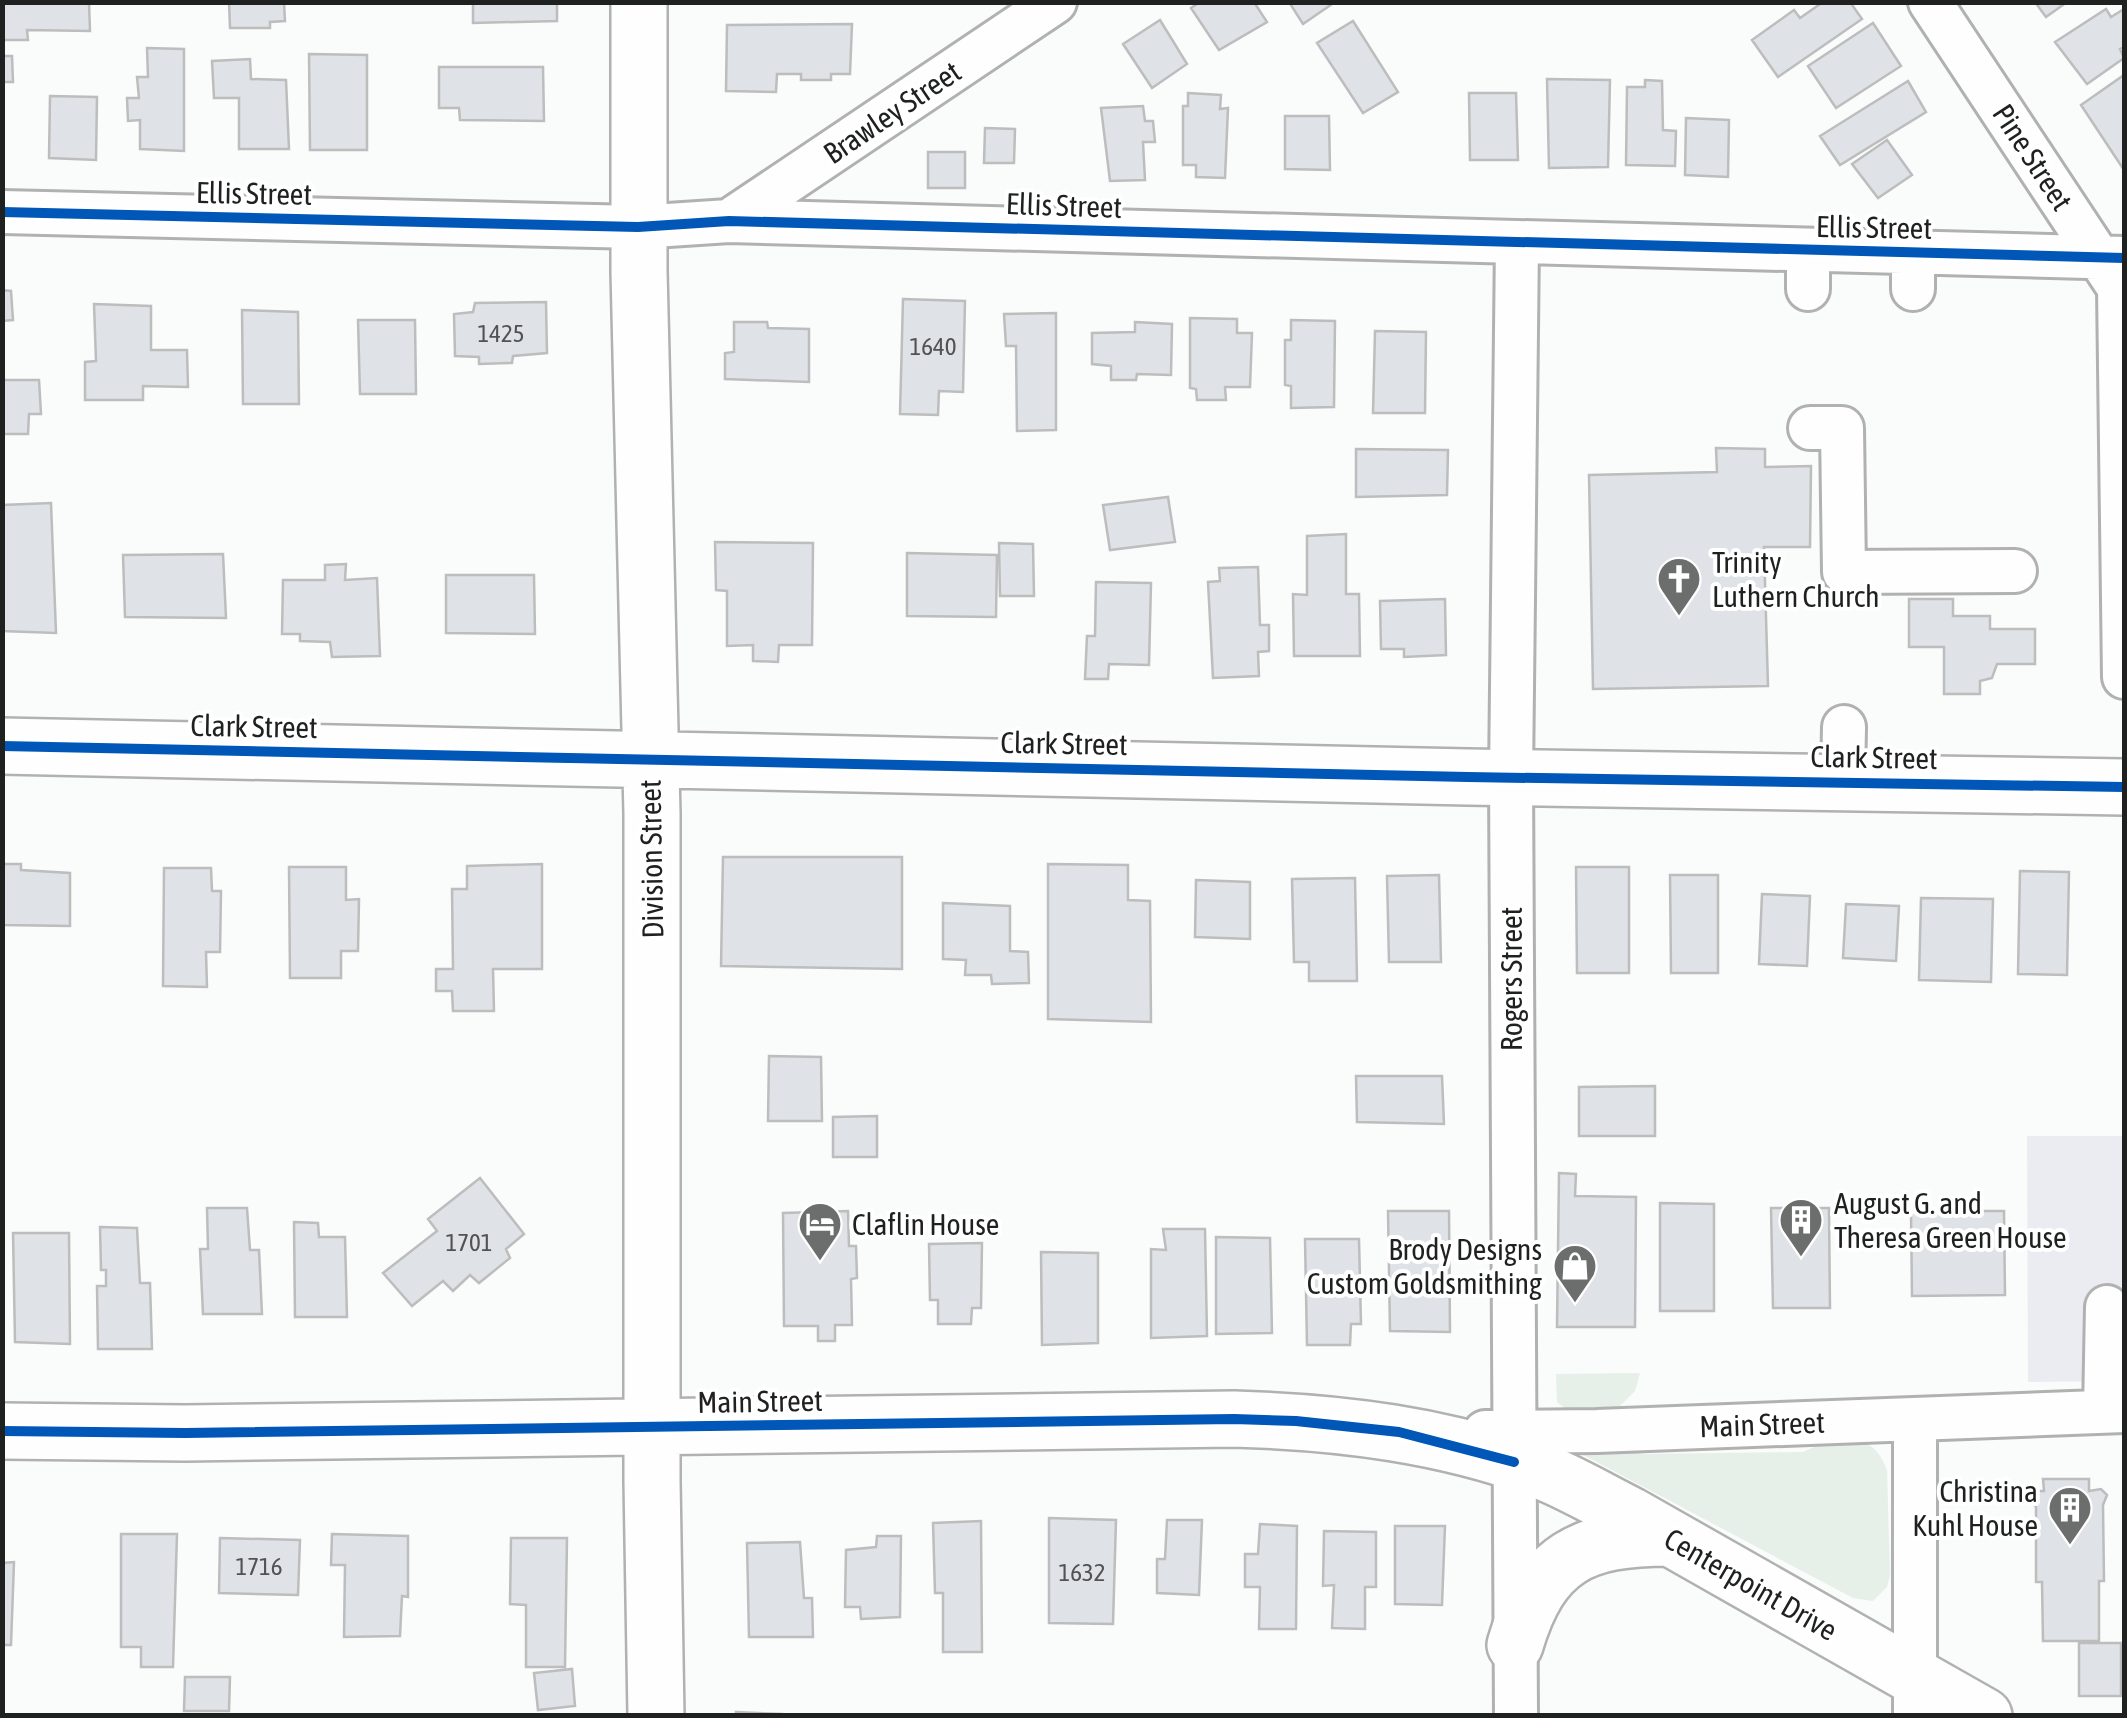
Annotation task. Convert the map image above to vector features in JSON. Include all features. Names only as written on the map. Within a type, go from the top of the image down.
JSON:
[{"type":"main road","name":"Division Street","points":[[640,2],[638,227],[650,758],[656,1716]]},
{"type":"main road","name":"Clark Street","points":[[2,746],[2124,787]]},
{"type":"main road","name":"Main Street","points":[[2,1431],[185,1434],[1234,1419],[1296,1421],[1514,1447]]},
{"type":"main road","name":"Centerpoint Drive","points":[[1514,1447],[1670,1538],[1915,1697],[1984,1716]]},
{"type":"main road","points":[[1515,1646],[1534,1593],[1550,1572],[1599,1543],[1626,1538],[1670,1538]]},
{"type":"street","name":"Brawley Street","points":[[729,221],[1055,2]]},
{"type":"street","name":"Pine Street","points":[[1930,2],[2112,258],[2118,288],[2124,677]]},
{"type":"street","name":"Ellis Street","points":[[2,212],[638,227],[729,221],[1518,242],[1808,270],[2015,273],[2112,258]]},
{"type":"street","name":"Rogers Street","points":[[1516,1716],[1511,778],[1518,242]]},
{"type":"street","points":[[1810,428],[1842,428],[1844,572],[2015,571]]},
{"type":"street","points":[[1843,781],[1844,727]]},
{"type":"street","points":[[2106,1307],[2115,1411]]},
{"type":"street","name":"Main Street","points":[[1514,1447],[1915,1418],[2115,1411]]},
{"type":"street","points":[[1915,1418],[1915,1697]]},
{"type":"shaded area","points":[[2027,1136],[2124,1136],[2124,1381],[2028,1382]]},
{"type":"shaded area","points":[[1640,1373],[1635,1391],[1612,1414],[1571,1420],[1557,1402],[1556,1374]]},
{"type":"shaded area","points":[[1855,1438],[1875,1450],[1887,1470],[1890,1575],[1887,1587],[1873,1601],[1853,1598],[1574,1450],[1621,1448],[1644,1454],[1803,1452],[1829,1440]]},
{"type":"building","points":[[2,2],[89,2],[90,31],[27,30],[28,40],[2,40]]},
{"type":"building","points":[[229,2],[284,2],[285,21],[270,22],[270,28],[230,28]]},
{"type":"building","points":[[473,2],[557,2],[557,21],[473,23]]},
{"type":"building","points":[[1200,2],[1254,2],[1267,22],[1219,50],[1191,8]]},
{"type":"building","points":[[1289,2],[1335,2],[1303,24]]},
{"type":"building","points":[[1823,2],[1850,2],[1862,19],[1778,77],[1752,40],[1794,10],[1800,18]]},
{"type":"building","points":[[2035,2],[2067,2],[2046,17]]},
{"type":"building","points":[[2106,9],[2111,17],[2124,9],[2124,47],[2120,49],[2124,58],[2087,84],[2055,42]]},
{"type":"building","points":[[1160,20],[1187,64],[1152,88],[1123,44]]},
{"type":"building","points":[[1353,21],[1398,92],[1363,113],[1317,43]]},
{"type":"building","points":[[1873,23],[1901,66],[1836,108],[1808,66]]},
{"type":"building","points":[[852,24],[850,74],[831,74],[831,80],[801,80],[801,74],[777,74],[776,92],[726,91],[727,25]]},
{"type":"building","points":[[147,48],[184,49],[184,151],[140,149],[140,120],[128,121],[127,98],[139,98],[137,77],[148,77]]},
{"type":"building","points":[[309,54],[367,55],[367,150],[310,150]]},
{"type":"building","points":[[2,56],[12,56],[13,82],[2,82]]},
{"type":"building","points":[[250,59],[251,79],[286,80],[289,149],[239,149],[239,98],[214,98],[212,61]]},
{"type":"building","points":[[439,67],[543,67],[544,121],[460,120],[459,108],[439,108]]},
{"type":"building","points":[[2124,75],[2124,170],[2081,105]]},
{"type":"building","points":[[1547,79],[1610,80],[1608,167],[1549,168]]},
{"type":"building","points":[[1645,80],[1662,81],[1663,130],[1676,131],[1675,166],[1626,165],[1627,87],[1645,87]]},
{"type":"building","points":[[1908,81],[1926,112],[1840,165],[1820,136]]},
{"type":"building","points":[[1188,93],[1221,95],[1220,109],[1228,108],[1225,178],[1196,177],[1196,165],[1183,165],[1183,106],[1188,106]]},
{"type":"building","points":[[1469,93],[1516,93],[1518,160],[1470,160]]},
{"type":"building","points":[[50,96],[97,97],[96,160],[49,158]]},
{"type":"building","points":[[1143,106],[1145,121],[1153,121],[1155,142],[1143,142],[1145,180],[1110,181],[1101,108]]},
{"type":"building","points":[[1285,116],[1329,116],[1330,170],[1285,169]]},
{"type":"building","points":[[1686,118],[1729,120],[1728,177],[1685,175]]},
{"type":"building","points":[[985,128],[1015,129],[1014,163],[984,163]]},
{"type":"building","points":[[1887,140],[1912,175],[1878,198],[1852,164]]},
{"type":"building","points":[[928,152],[965,152],[965,188],[928,188]]},
{"type":"building","points":[[2,290],[11,291],[13,320],[2,321]]},
{"type":"building","points":[[903,299],[965,301],[963,392],[939,391],[938,415],[900,414]]},
{"type":"building","points":[[546,302],[547,353],[513,356],[512,363],[479,364],[479,357],[455,356],[454,314],[473,312],[475,303]]},
{"type":"building","points":[[94,304],[151,306],[151,350],[187,350],[188,387],[143,386],[143,400],[85,400],[85,362],[96,361]]},
{"type":"building","points":[[242,310],[298,312],[299,404],[243,404]]},
{"type":"building","points":[[1056,313],[1056,430],[1017,431],[1016,346],[1006,346],[1004,314]]},
{"type":"building","points":[[1190,318],[1237,319],[1237,333],[1252,333],[1250,387],[1225,387],[1226,400],[1197,400],[1196,389],[1190,388]]},
{"type":"building","points":[[358,320],[415,320],[416,394],[360,394]]},
{"type":"building","points":[[1291,320],[1335,321],[1334,407],[1291,408],[1291,386],[1285,385],[1285,340],[1291,340]]},
{"type":"building","points":[[734,322],[767,322],[768,328],[809,329],[809,382],[725,379],[725,353],[734,352]]},
{"type":"building","points":[[1135,322],[1172,324],[1171,375],[1137,374],[1136,380],[1111,380],[1111,366],[1092,364],[1092,333],[1135,332]]},
{"type":"building","points":[[1375,331],[1426,332],[1425,413],[1373,413]]},
{"type":"building","points":[[2,380],[39,380],[41,414],[29,414],[28,434],[2,434]]},
{"type":"building","name":"Trinity Luthern Church","points":[[1716,448],[1765,449],[1765,467],[1811,466],[1810,547],[1764,547],[1768,686],[1593,689],[1589,475],[1717,472]]},
{"type":"building","points":[[1356,449],[1448,450],[1447,495],[1356,497]]},
{"type":"building","points":[[1168,497],[1175,542],[1110,550],[1103,505]]},
{"type":"building","points":[[51,503],[56,633],[2,631],[2,505]]},
{"type":"building","points":[[1346,534],[1346,594],[1359,594],[1360,656],[1294,656],[1293,594],[1307,595],[1307,536]]},
{"type":"building","points":[[715,542],[813,543],[812,645],[779,645],[778,662],[753,661],[753,645],[727,646],[727,591],[716,590]]},
{"type":"building","points":[[999,543],[1033,544],[1034,596],[1000,596]]},
{"type":"building","points":[[907,553],[997,555],[996,617],[907,616]]},
{"type":"building","points":[[223,554],[226,618],[125,617],[123,555]]},
{"type":"building","points":[[346,564],[345,580],[377,578],[380,656],[332,657],[330,642],[300,641],[300,634],[282,634],[283,580],[325,580],[325,565]]},
{"type":"building","points":[[1258,567],[1260,625],[1269,625],[1269,651],[1258,652],[1259,676],[1213,678],[1208,582],[1220,581],[1219,568]]},
{"type":"building","points":[[446,575],[534,575],[535,634],[446,633]]},
{"type":"building","points":[[1096,582],[1151,583],[1149,665],[1109,664],[1108,679],[1085,679],[1087,636],[1095,636]]},
{"type":"building","points":[[1445,599],[1446,655],[1404,657],[1404,649],[1381,649],[1380,601]]},
{"type":"building","points":[[1909,599],[1953,599],[1953,616],[1990,616],[1990,629],[2035,629],[2035,664],[1997,664],[1992,678],[1980,681],[1980,694],[1944,694],[1944,647],[1909,647]]},
{"type":"building","points":[[723,857],[902,857],[902,969],[721,966]]},
{"type":"building","points":[[2,864],[21,864],[21,870],[70,873],[70,926],[2,925]]},
{"type":"building","points":[[542,864],[542,969],[493,969],[494,1011],[453,1011],[452,991],[436,991],[436,969],[453,969],[452,889],[467,889],[467,866]]},
{"type":"building","points":[[1048,864],[1128,865],[1128,900],[1150,901],[1151,1022],[1048,1019]]},
{"type":"building","points":[[289,867],[346,867],[346,900],[359,899],[358,951],[341,951],[341,978],[290,978]]},
{"type":"building","points":[[1576,867],[1629,867],[1629,973],[1577,973]]},
{"type":"building","points":[[164,868],[211,868],[212,891],[221,891],[220,952],[206,952],[207,987],[163,986]]},
{"type":"building","points":[[2020,871],[2069,872],[2067,975],[2018,974]]},
{"type":"building","points":[[1439,875],[1441,962],[1389,962],[1387,876]]},
{"type":"building","points":[[1670,875],[1718,875],[1718,973],[1671,973]]},
{"type":"building","points":[[1355,878],[1357,981],[1309,981],[1309,962],[1294,962],[1292,879]]},
{"type":"building","points":[[1196,880],[1250,882],[1250,939],[1195,937]]},
{"type":"building","points":[[1762,894],[1810,896],[1807,966],[1759,964]]},
{"type":"building","points":[[1921,898],[1993,899],[1991,982],[1919,980]]},
{"type":"building","points":[[943,903],[1010,906],[1010,951],[1028,952],[1029,983],[992,984],[991,975],[965,975],[966,960],[943,959]]},
{"type":"building","points":[[1846,904],[1899,906],[1896,961],[1843,958]]},
{"type":"building","points":[[769,1056],[821,1057],[822,1121],[768,1121]]},
{"type":"building","points":[[1356,1076],[1442,1076],[1444,1124],[1357,1122]]},
{"type":"building","points":[[1655,1086],[1655,1136],[1579,1136],[1579,1087]]},
{"type":"building","points":[[877,1116],[877,1157],[833,1157],[833,1117]]},
{"type":"building","points":[[1559,1173],[1576,1174],[1575,1196],[1636,1197],[1635,1327],[1557,1327]]},
{"type":"building","points":[[480,1178],[524,1234],[506,1249],[510,1258],[479,1283],[470,1275],[453,1291],[443,1281],[412,1306],[383,1273],[437,1231],[428,1219]]},
{"type":"building","points":[[1660,1203],[1714,1204],[1714,1311],[1660,1311]]},
{"type":"building","points":[[207,1208],[247,1208],[250,1250],[259,1250],[262,1314],[203,1314],[200,1249],[208,1249]]},
{"type":"building","name":"August G. and Theresa Green House","points":[[1771,1208],[1829,1208],[1830,1308],[1773,1308]]},
{"type":"building","name":"Claflin House","points":[[848,1211],[849,1246],[856,1246],[857,1278],[851,1279],[852,1325],[835,1325],[835,1341],[818,1341],[818,1326],[784,1326],[783,1213]]},
{"type":"building","points":[[1388,1211],[1449,1211],[1450,1332],[1390,1331]]},
{"type":"building","points":[[1911,1211],[2004,1211],[2005,1295],[1912,1296]]},
{"type":"building","points":[[294,1222],[318,1223],[319,1237],[345,1237],[347,1317],[295,1317]]},
{"type":"building","points":[[100,1227],[137,1228],[140,1283],[150,1283],[152,1349],[98,1349],[97,1286],[106,1286],[106,1270],[101,1270]]},
{"type":"building","points":[[1163,1229],[1205,1229],[1207,1336],[1151,1338],[1151,1249],[1166,1250]]},
{"type":"building","points":[[13,1233],[69,1233],[70,1344],[15,1342]]},
{"type":"building","points":[[1216,1237],[1270,1238],[1272,1333],[1216,1334]]},
{"type":"building","points":[[1305,1239],[1359,1239],[1361,1324],[1351,1324],[1350,1345],[1307,1345]]},
{"type":"building","points":[[982,1243],[981,1308],[972,1308],[971,1324],[938,1324],[938,1300],[930,1300],[929,1244]]},
{"type":"building","points":[[1041,1252],[1098,1253],[1098,1343],[1042,1345]]},
{"type":"building","name":"Christina Kuhl House","points":[[2043,1479],[2089,1479],[2089,1491],[2101,1489],[2107,1495],[2103,1505],[2104,1581],[2099,1581],[2099,1641],[2043,1641],[2042,1582],[2036,1582],[2036,1507],[2029,1499],[2035,1491],[2044,1491]]},
{"type":"building","points":[[1049,1518],[1116,1520],[1113,1624],[1049,1623]]},
{"type":"building","points":[[1167,1520],[1202,1520],[1199,1595],[1157,1593],[1157,1559],[1165,1559]]},
{"type":"building","points":[[981,1521],[982,1652],[943,1652],[943,1593],[935,1593],[933,1523]]},
{"type":"building","points":[[1260,1524],[1297,1526],[1296,1629],[1259,1629],[1260,1587],[1245,1587],[1245,1554],[1258,1554]]},
{"type":"building","points":[[1395,1526],[1445,1526],[1442,1605],[1395,1604]]},
{"type":"building","points":[[1324,1531],[1376,1532],[1376,1587],[1365,1587],[1365,1629],[1332,1628],[1334,1585],[1323,1586]]},
{"type":"building","points":[[121,1534],[177,1534],[173,1667],[141,1667],[141,1647],[121,1647]]},
{"type":"building","points":[[332,1534],[408,1536],[408,1597],[402,1596],[400,1636],[344,1637],[345,1565],[331,1565]]},
{"type":"building","points":[[877,1536],[901,1536],[900,1617],[861,1619],[860,1607],[845,1607],[846,1550],[876,1547]]},
{"type":"building","points":[[220,1538],[300,1540],[298,1595],[219,1593]]},
{"type":"building","points":[[511,1538],[567,1538],[565,1667],[526,1667],[526,1605],[510,1604]]},
{"type":"building","points":[[800,1542],[804,1598],[812,1598],[813,1637],[749,1637],[747,1543]]},
{"type":"building","points":[[14,1562],[11,1645],[2,1645],[2,1563]]},
{"type":"building","points":[[2079,1643],[2121,1643],[2121,1696],[2079,1696]]},
{"type":"building","points":[[572,1669],[575,1706],[538,1710],[534,1673]]},
{"type":"building","points":[[185,1677],[230,1677],[229,1711],[184,1711]]},
{"type":"building","points":[[736,1712],[782,1714],[782,1716],[736,1716]]},
{"type":"cycle path","points":[[2,212],[638,227],[729,221],[2124,258]]},
{"type":"cycle path","points":[[2,746],[2124,787]]},
{"type":"cycle path","points":[[2,1431],[185,1433],[1234,1419],[1399,1432],[1514,1462]]},
{"type":"place","name":"Trinity Luthern Church","points":[[1679,617]]},
{"type":"place","name":"August G. and Theresa Green House","points":[[1801,1258]]},
{"type":"place","name":"Claflin House","points":[[820,1262]]},
{"type":"place","name":"Brody Designs Custom Goldsmithing","points":[[1575,1304]]},
{"type":"place","name":"Christina Kuhl House","points":[[2070,1546]]}]
